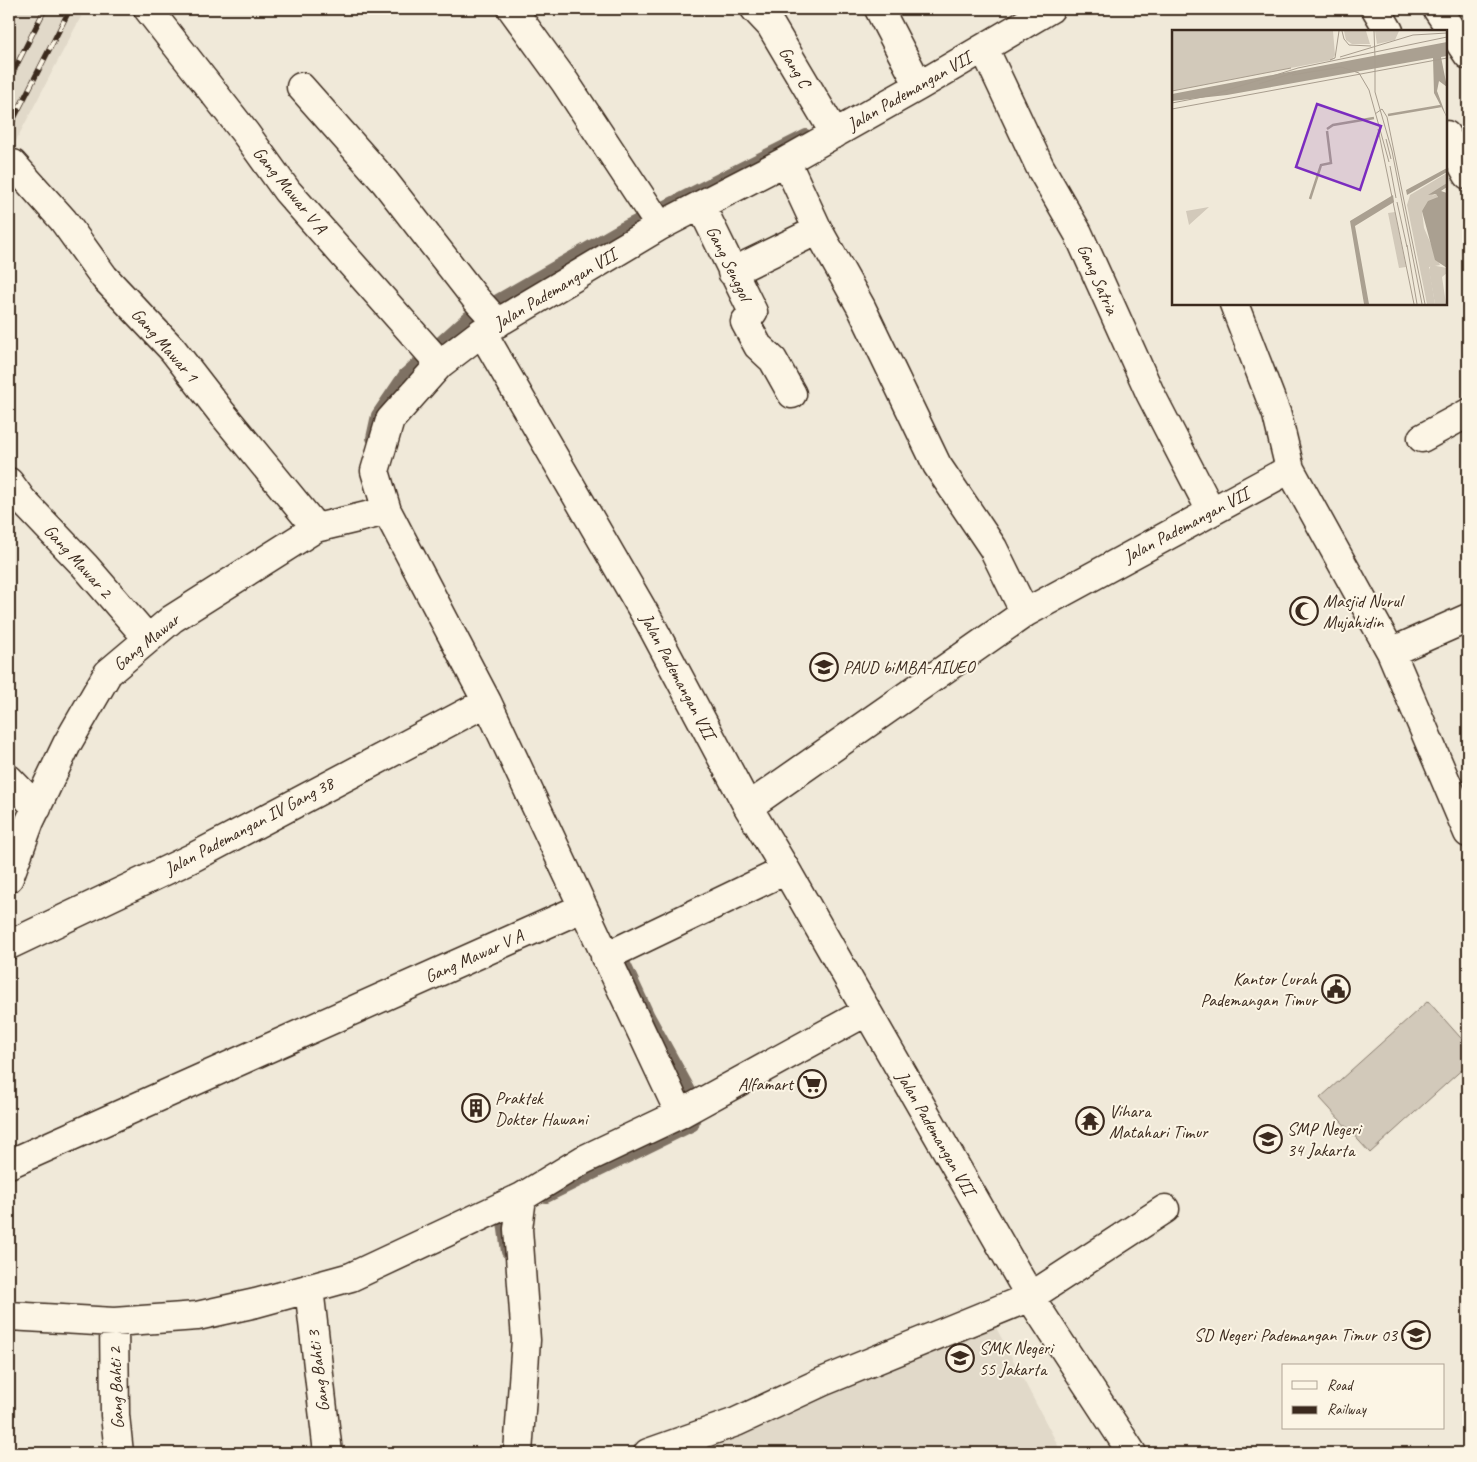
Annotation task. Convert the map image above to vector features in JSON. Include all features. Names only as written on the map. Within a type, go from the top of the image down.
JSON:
[{"type":"main road","name":"Gang Mawar V A","points":[[148,9],[246,134],[287,191],[433,356]]},
{"type":"main road","points":[[512,9],[566,82],[652,214]]},
{"type":"main road","name":"Gang C","points":[[755,9],[770,26],[828,122]]},
{"type":"main road","points":[[879,9],[918,84]]},
{"type":"main road","points":[[1376,9],[1388,30]]},
{"type":"main road","points":[[1437,9],[1468,55]]},
{"type":"main road","name":"Jalan Pademangan VII","points":[[1033,13],[984,48],[918,84],[828,122],[786,161],[701,206],[652,214],[487,318],[748,807],[786,870],[1030,1297],[1132,1453]]},
{"type":"main road","name":"Gang Satria","points":[[984,48],[1040,167],[1078,233],[1150,393],[1211,511]]},
{"type":"main road","points":[[302,87],[385,182],[487,318],[433,356],[390,420],[375,471],[387,510],[487,702],[582,908],[616,952],[695,1106]]},
{"type":"main road","points":[[1447,137],[1468,176]]},
{"type":"main road","points":[[786,161],[818,230],[861,307],[937,465],[993,548],[1025,613]]},
{"type":"main road","name":"Gang Mawar 1","points":[[13,164],[63,220],[104,277],[173,350],[316,528]]},
{"type":"main road","name":"Gang Senggol","points":[[701,206],[753,312],[745,322],[758,346],[773,360],[792,394]]},
{"type":"main road","points":[[732,272],[818,230]]},
{"type":"main road","points":[[1234,305],[1277,415],[1290,469],[1391,652],[1467,828]]},
{"type":"main road","points":[[1422,438],[1468,413]]},
{"type":"main road","name":"Jalan Pademangan VII","points":[[748,807],[1025,613],[1290,469]]},
{"type":"main road","name":"Gang Mawar 2","points":[[9,482],[22,500],[85,566],[148,639]]},
{"type":"main road","name":"Gang Mawar","points":[[10,872],[67,744],[108,673],[172,619],[316,528],[387,510]]},
{"type":"main road","points":[[1391,652],[1468,618]]},
{"type":"main road","name":"Jalan Pademangan IV Gang 38","points":[[9,945],[192,858],[487,702]]},
{"type":"main road","points":[[9,779],[37,808]]},
{"type":"main road","points":[[616,952],[786,870]]},
{"type":"main road","name":"Gang Mawar V A","points":[[9,1164],[582,908]]},
{"type":"main road","points":[[9,1316],[114,1322],[197,1316],[256,1303],[351,1277],[520,1210],[582,1160],[695,1106],[866,1012]]},
{"type":"main road","points":[[648,1453],[736,1422],[822,1382],[1030,1297],[1165,1208]]},
{"type":"main road","points":[[518,1453],[526,1340],[520,1210]]},
{"type":"main road","name":"Gang Bahti 3","points":[[308,1288],[328,1453]]},
{"type":"main road","name":"Gang Bahti 2","points":[[114,1322],[115,1415],[119,1453]]},
{"type":"shaded area","points":[[13,9],[85,9],[9,154],[9,16]]},
{"type":"shaded area","points":[[1428,1001],[1468,1046],[1468,1064],[1370,1153],[1320,1098]]},
{"type":"shaded area","name":"SMK Negeri 55 Jakarta","points":[[993,1322],[1062,1453],[681,1453]]},
{"type":"waterway","points":[[372,438],[377,415],[404,375],[468,317],[624,227],[806,135]]},
{"type":"waterway","points":[[546,1197],[693,1125],[696,1112],[693,1096],[649,1016],[618,949]]},
{"type":"waterway","points":[[507,1252],[503,1222],[518,1213]]},
{"type":"railway","points":[[9,80],[45,9]]},
{"type":"railway","points":[[9,128],[70,9]]},
{"type":"place","name":"Masjid Nurul Mujahidin","points":[[1304,611]]},
{"type":"place","name":"PAUD biMBA-AIUEO","points":[[824,667]]},
{"type":"place","name":"Kantor Lurah Pademangan Timur","points":[[1336,989]]},
{"type":"place","name":"Alfamart","points":[[812,1084]]},
{"type":"place","name":"Praktek Dokter Hawani","points":[[476,1108]]},
{"type":"place","name":"Vihara Matahari Timur","points":[[1090,1121]]},
{"type":"place","name":"SMP Negeri 34 Jakarta","points":[[1268,1139]]},
{"type":"place","name":"SD Negeri Pademangan Timur 03","points":[[1416,1335]]},
{"type":"place","name":"SMK Negeri 55 Jakarta","points":[[960,1358]]}]
